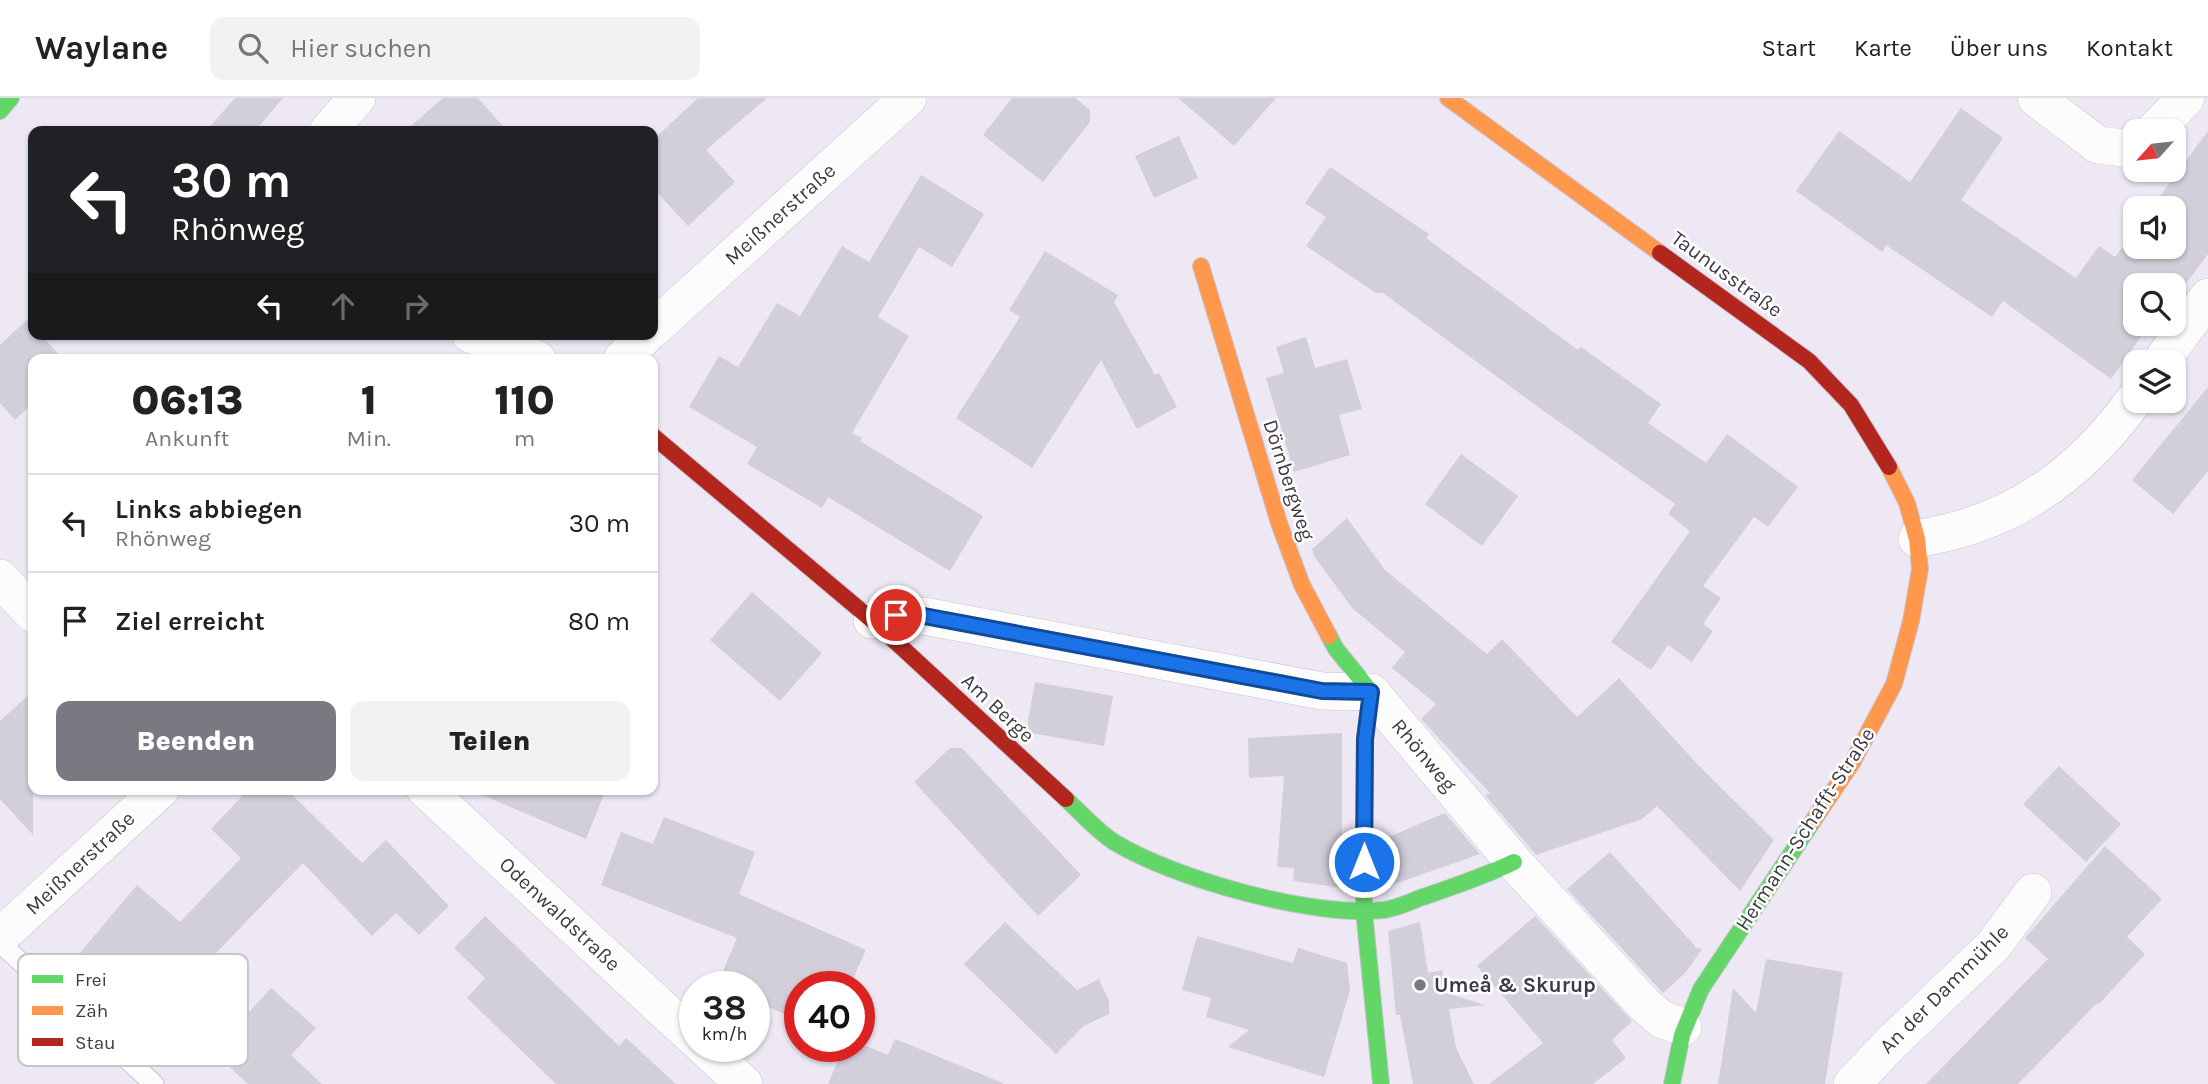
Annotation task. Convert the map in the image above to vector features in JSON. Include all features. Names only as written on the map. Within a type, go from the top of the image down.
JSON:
[{"type":"street","points":[[0,111],[11,98]]},
{"type":"street","points":[[332,126],[357,98]]},
{"type":"street","name":"Meißnerstraße","points":[[658,325],[908,98]]},
{"type":"street","name":"Taunusstraße","points":[[1448,98],[1809,361],[1851,405],[1883,455],[1907,503],[1917,539]]},
{"type":"street","points":[[2036,98],[2098,145],[2123,148]]},
{"type":"street","points":[[2166,119],[2186,98]]},
{"type":"street","name":"Dörnbergweg","points":[[1201,265],[1279,523],[1302,585],[1336,649],[1371,692]]},
{"type":"street","points":[[2170,350],[2208,297]]},
{"type":"street","points":[[486,340],[524,354]]},
{"type":"street","points":[[627,354],[642,340]]},
{"type":"street","points":[[1917,539],[1969,527],[2001,515],[2038,496],[2091,453],[2125,413]]},
{"type":"street","name":"Am Berge","points":[[658,440],[872,620],[1111,840],[1141,858],[1284,903],[1364,911],[1387,910],[1488,876],[1514,862]]},
{"type":"street","name":"Hermann-Schafft-Straße","points":[[1672,1084],[1675,1056],[1683,1027],[1700,989],[1852,763],[1894,684],[1912,621],[1920,569],[1917,539]]},
{"type":"street","points":[[0,578],[28,609]]},
{"type":"street","points":[[872,620],[896,615],[924,616],[1322,691],[1371,692],[1365,739],[1364,911],[1381,1084]]},
{"type":"street","name":"Rhönweg","points":[[1371,692],[1514,862],[1643,1003],[1661,1019],[1683,1027]]},
{"type":"street","name":"Meißnerstraße","points":[[0,937],[154,795]]},
{"type":"street","name":"Odenwaldstraße","points":[[431,795],[679,1024]]},
{"type":"street","name":"An der Dammühle","points":[[1852,1084],[1993,946],[2033,892]]},
{"type":"street","points":[[720,1062],[744,1084]]},
{"type":"lane","points":[[0,943],[18,959]]},
{"type":"lane","points":[[134,1066],[154,1084]]},
{"type":"building","points":[[235,98],[283,98],[259,126],[210,126]]},
{"type":"building","points":[[443,98],[478,98],[503,126],[411,126]]},
{"type":"building","points":[[698,98],[767,98],[706,150],[735,182],[688,226],[658,193],[658,135]]},
{"type":"building","points":[[1012,98],[1075,98],[1090,110],[1090,122],[1043,182],[983,135]]},
{"type":"building","points":[[1178,98],[1276,98],[1234,146]]},
{"type":"building","points":[[1961,108],[2003,138],[1961,200],[2076,278],[2099,246],[2115,257],[2123,246],[2123,259],[2186,259],[2186,196],[2160,196],[2170,182],[2186,182],[2186,161],[2208,131],[2208,254],[2186,284],[2186,273],[2123,273],[2123,336],[2141,336],[2132,350],[2123,350],[2123,362],[2111,379],[2003,301],[1992,317],[1886,245],[1882,252],[1796,191],[1839,131],[1910,182]]},
{"type":"building","points":[[1179,136],[1198,178],[1154,198],[1135,156]]},
{"type":"building","points":[[1330,167],[1429,234],[1426,238],[1578,350],[1581,347],[1661,404],[1648,423],[1706,463],[1727,434],[1798,487],[1768,527],[1754,517],[1703,586],[1721,598],[1703,624],[1713,631],[1692,662],[1668,645],[1651,670],[1611,642],[1690,531],[1668,514],[1675,504],[1383,293],[1376,293],[1306,246],[1326,217],[1305,203]]},
{"type":"building","points":[[921,175],[984,214],[952,267],[919,247],[878,317],[909,336],[852,433],[862,438],[860,441],[983,516],[950,571],[828,497],[822,508],[747,464],[757,447],[689,407],[719,356],[738,367],[777,303],[800,316],[842,246],[869,262]]},
{"type":"building","points":[[1045,251],[1118,295],[1114,302],[1155,375],[1159,373],[1177,407],[1137,429],[1101,360],[1032,468],[956,418],[1020,317],[1009,310]]},
{"type":"building","points":[[28,319],[28,340],[46,340],[58,354],[28,354],[28,408],[15,420],[0,403],[0,345]]},
{"type":"building","points":[[1306,337],[1315,368],[1347,359],[1362,409],[1339,415],[1350,455],[1294,472],[1266,378],[1284,373],[1276,347]]},
{"type":"building","points":[[2208,387],[2208,471],[2173,514],[2132,480]]},
{"type":"building","points":[[1461,454],[1518,496],[1482,546],[1425,504]]},
{"type":"building","points":[[1347,518],[1385,570],[1487,654],[1502,639],[1577,717],[1619,678],[1699,766],[1774,840],[1740,891],[1657,806],[1642,819],[1536,855],[1485,795],[1490,793],[1421,719],[1436,704],[1392,668],[1405,652],[1352,608],[1314,556],[1312,549]]},
{"type":"building","points":[[752,592],[822,653],[780,701],[710,640]]},
{"type":"building","points":[[1035,682],[1113,696],[1104,746],[1026,732]]},
{"type":"building","points":[[28,696],[28,795],[33,795],[33,835],[0,799],[0,721]]},
{"type":"building","points":[[1342,733],[1342,888],[1293,881],[1294,868],[1277,867],[1284,776],[1249,778],[1248,738]]},
{"type":"building","points":[[950,748],[962,748],[1081,875],[1038,916],[914,782]]},
{"type":"building","points":[[2059,766],[2121,824],[2086,862],[2023,804]]},
{"type":"building","points":[[243,795],[292,795],[362,863],[386,840],[449,906],[419,935],[396,913],[372,936],[303,863],[217,954],[79,954],[137,885],[180,922],[241,858],[211,829]]},
{"type":"building","points":[[482,795],[604,795],[586,839]]},
{"type":"building","points":[[1445,813],[1480,854],[1386,887],[1386,838]]},
{"type":"building","points":[[664,817],[755,852],[739,894],[866,950],[856,971],[784,971],[784,1014],[770,1008],[770,971],[723,971],[737,938],[601,885],[621,832],[653,844]]},
{"type":"building","points":[[2105,846],[2162,899],[2127,937],[2145,954],[2018,1084],[1926,1084],[2048,959],[2025,938]]},
{"type":"building","points":[[1610,852],[1694,947],[1702,949],[1686,972],[1663,993],[1567,889]]},
{"type":"building","points":[[485,916],[619,1046],[626,1038],[676,1084],[556,1084],[467,998],[485,978],[454,948]]},
{"type":"building","points":[[1535,916],[1632,1021],[1612,1040],[1626,1058],[1593,1084],[1489,1084],[1543,1043],[1477,966]]},
{"type":"building","points":[[1005,922],[1077,990],[1099,979],[1109,1001],[1109,1014],[1084,1026],[1056,1054],[964,964]]},
{"type":"building","name":"Umeå & Skurup","points":[[1420,922],[1428,973],[1442,970],[1446,993],[1485,1005],[1449,1009],[1456,1048],[1474,1084],[1413,1084],[1400,1015],[1396,1015],[1388,931]]},
{"type":"building","points":[[1197,936],[1293,963],[1298,948],[1347,963],[1350,990],[1324,1077],[1228,1047],[1249,1030],[1206,1017],[1211,998],[1182,990]]},
{"type":"building","points":[[1766,959],[1843,972],[1825,1084],[1718,1084],[1733,988],[1756,1013]]},
{"type":"building","points":[[271,988],[316,1028],[291,1055],[322,1084],[248,1084],[228,1066],[248,1066],[248,1013]]},
{"type":"building","points":[[895,1039],[1003,1084],[828,1084],[837,1062],[875,1062],[875,1050],[888,1055]]},
{"type":"traffic: fast","points":[[0,111],[11,98]]},
{"type":"traffic: fast","points":[[1329,636],[1336,649],[1371,692],[1365,739],[1364,911],[1381,1084]]},
{"type":"traffic: fast","points":[[1066,799],[1108,838],[1140,856],[1245,893],[1320,908],[1355,911],[1389,909],[1514,862]]},
{"type":"traffic: fast","points":[[1672,1084],[1682,1035],[1701,989],[1813,821]]},
{"type":"traffic: slow","points":[[1448,98],[1660,253]]},
{"type":"traffic: slow","points":[[1201,266],[1279,523],[1302,585],[1329,636]]},
{"type":"traffic: slow","points":[[1813,821],[1852,763],[1894,684],[1911,621],[1920,569],[1917,539],[1907,503],[1889,467]]},
{"type":"traffic: jam","points":[[1660,253],[1809,361],[1851,405],[1889,467]]},
{"type":"traffic: jam","points":[[658,440],[872,620],[1066,799]]},
{"type":"place","name":"Umeå & Skurup","points":[[1420,985]]},
{"type":"route","points":[[896,615],[924,616],[1322,691],[1371,692],[1366,714],[1364,862]]}]
